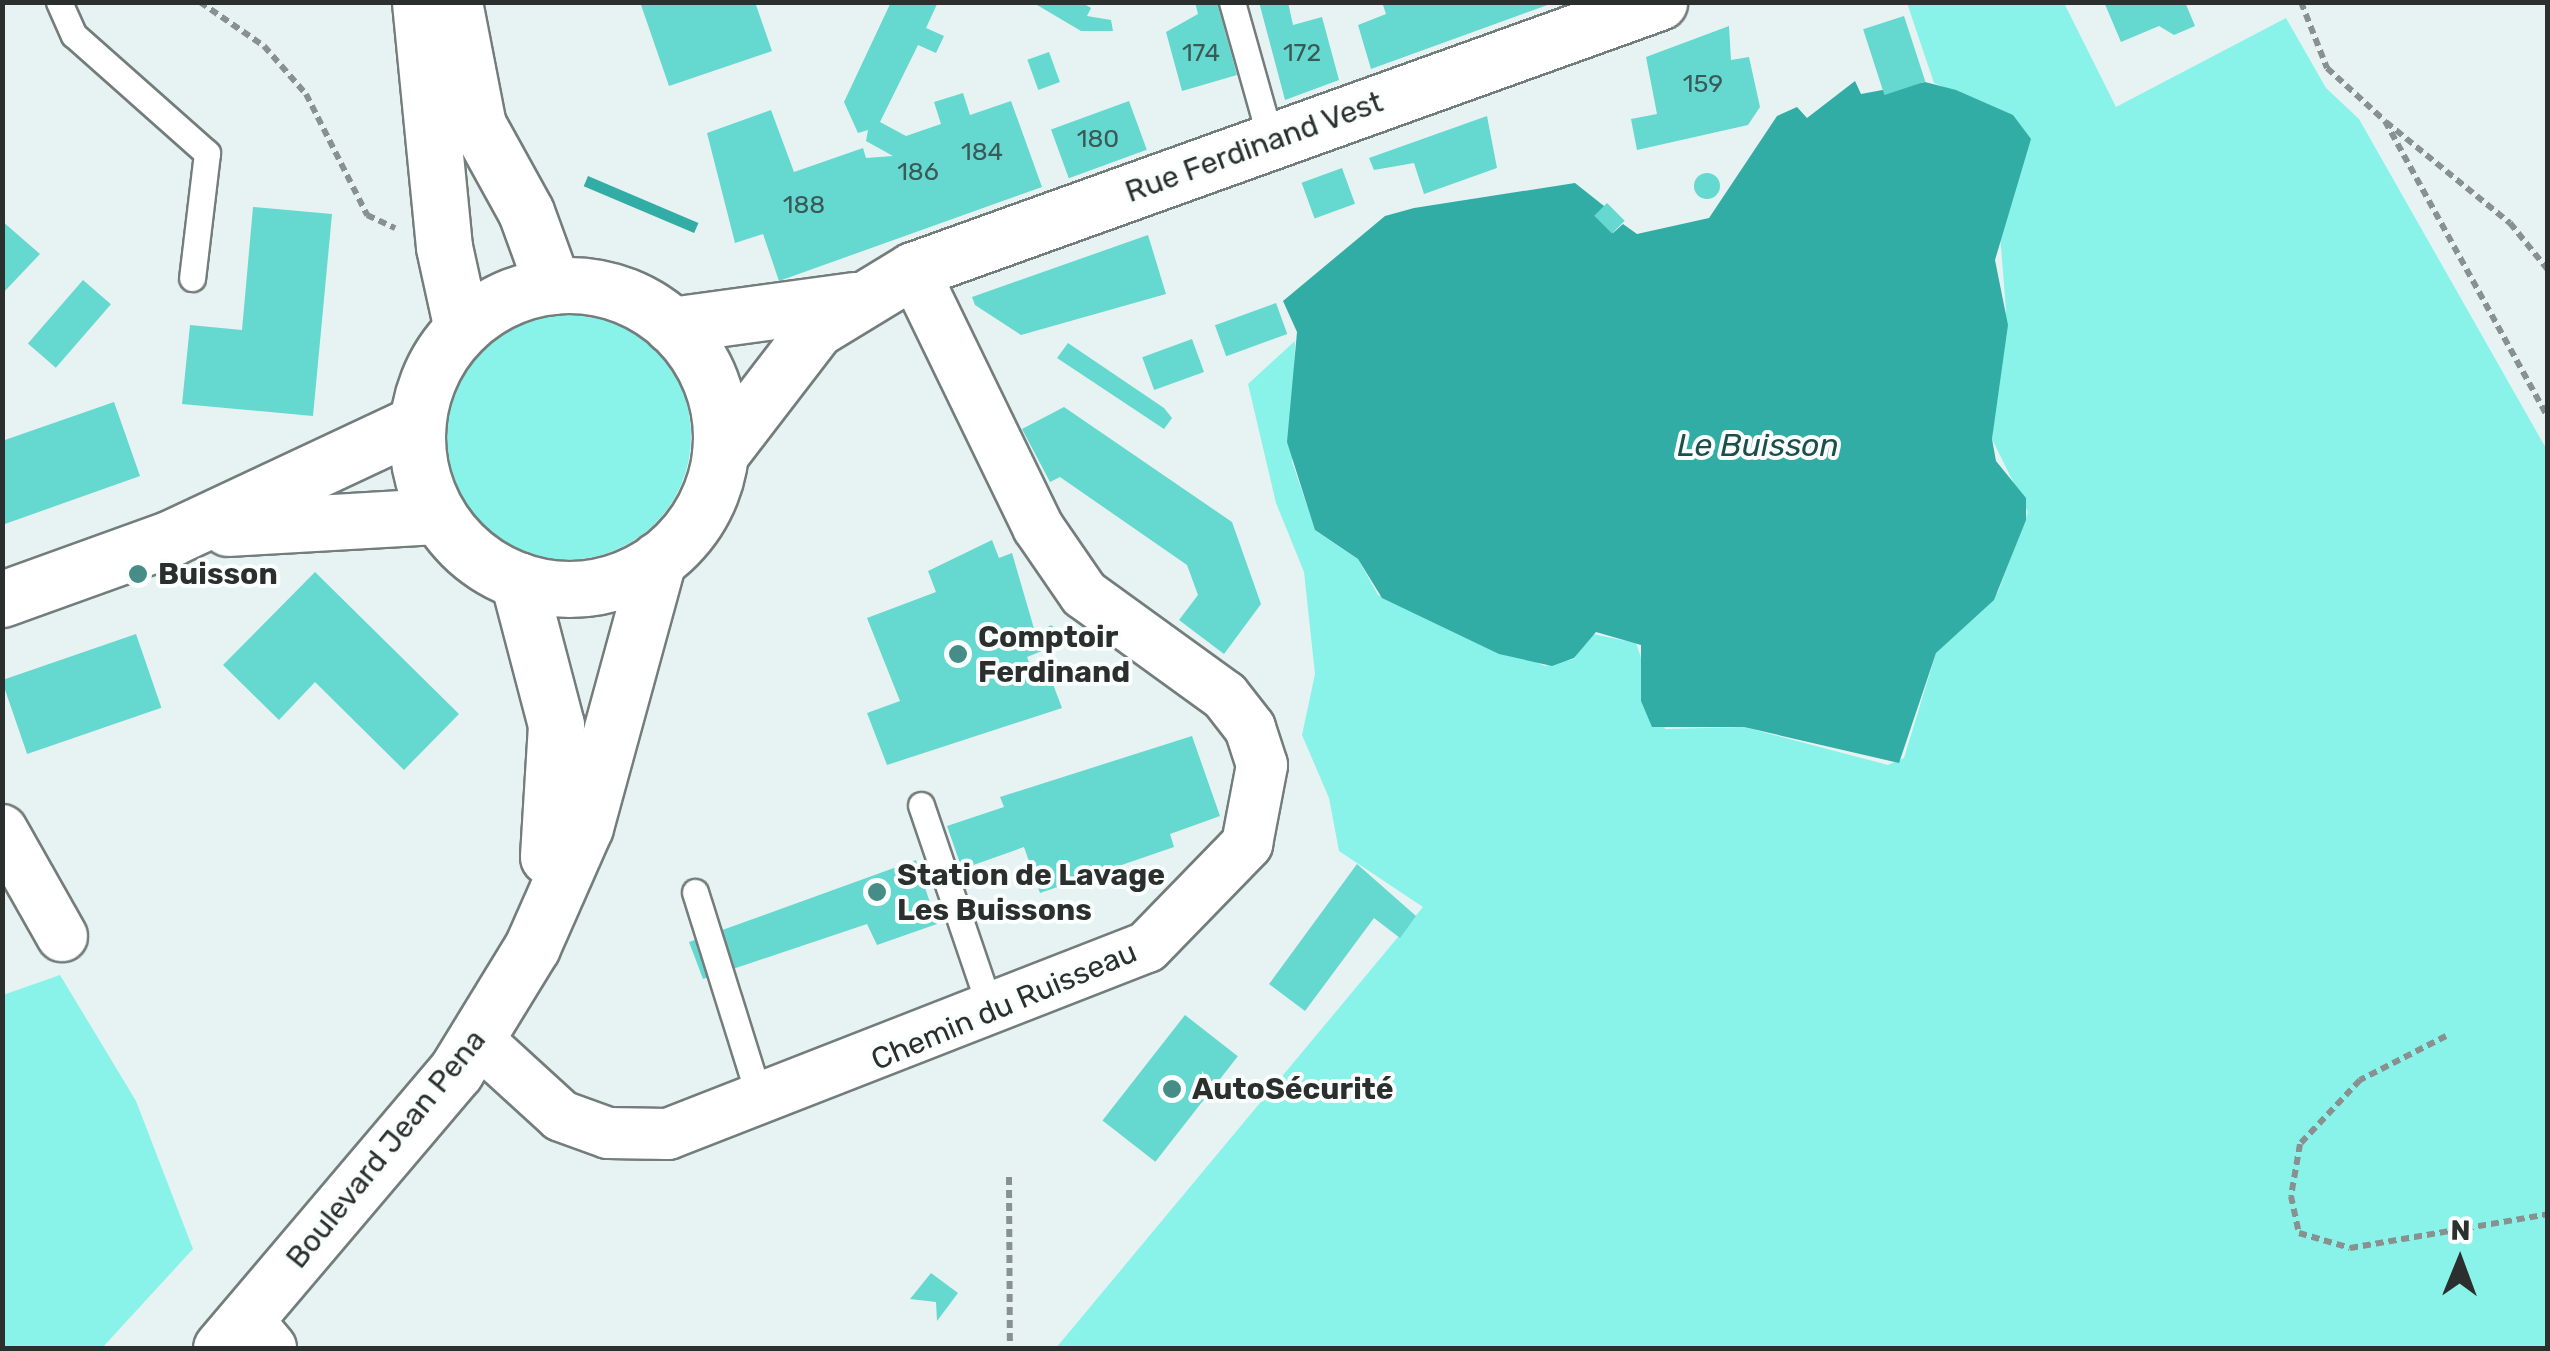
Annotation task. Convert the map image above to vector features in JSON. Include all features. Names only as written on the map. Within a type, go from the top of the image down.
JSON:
[{"type":"main road","points":[[420,2],[444,246],[462,329]]},
{"type":"main road","points":[[454,2],[478,125],[526,212],[553,286]]},
{"type":"main road","name":"Rue Ferdinand Vest","points":[[854,300],[914,270],[1659,2]]},
{"type":"main road","points":[[720,454],[711,384],[670,325],[625,296],[553,286],[504,300],[462,329],[432,372],[417,423],[420,471],[439,516],[473,555],[518,580],[590,588],[658,560],[704,506],[720,454],[769,379],[854,300]]},
{"type":"main road","points":[[670,325],[854,300]]},
{"type":"main road","points":[[2,599],[171,538],[417,423]]},
{"type":"main road","points":[[171,538],[277,519],[439,516]]},
{"type":"main road","name":"Boulevard Jean Pena","points":[[234,1341],[479,1041],[532,947],[585,828],[658,560]]},
{"type":"main road","name":"Boulevard Jean Pena","points":[[518,580],[556,725],[557,801],[532,947]]},
{"type":"street","name":"Chemin du Ruisseau","points":[[479,1041],[561,1116],[608,1133],[668,1134],[992,1014],[1147,947],[1204,897],[1247,844],[1262,765],[1250,728],[1225,696],[1084,594],[1038,527],[914,270]]},
{"type":"street","points":[[2,830],[62,936]]},
{"type":"lane","points":[[58,2],[74,35],[207,153],[192,278]]},
{"type":"lane","points":[[1232,2],[1270,141]]},
{"type":"lane","points":[[921,805],[992,1014]]},
{"type":"lane","points":[[695,892],[760,1100]]},
{"type":"path","points":[[200,2],[264,46],[306,94],[367,215],[414,237]]},
{"type":"path","points":[[2300,2],[2326,68],[2510,223],[2548,270]]},
{"type":"path","points":[[2385,121],[2548,416]]},
{"type":"path","points":[[2446,1036],[2360,1080],[2300,1144],[2291,1196],[2299,1234],[2350,1248],[2548,1214]]},
{"type":"path","points":[[1008,1178],[1010,1348]]},
{"type":"shaded area","points":[[1907,3],[2064,3],[2116,107],[2286,18],[2326,88],[2359,119],[2547,450],[2547,1348],[1056,1348],[1423,907],[1339,851],[1329,798],[1302,735],[1315,674],[1304,572],[1276,503],[1248,384],[1295,341],[1292,462],[1316,531],[1358,559],[1378,595],[1545,666],[1574,659],[1588,633],[1636,643],[1665,729],[1744,727],[1888,765],[1904,758],[1936,653],[1998,592],[2028,512],[1992,439],[2006,310],[1990,106],[1934,83]]},
{"type":"shaded area","points":[[567,312],[615,321],[655,348],[682,388],[691,436],[682,484],[655,524],[615,551],[567,560],[519,551],[479,524],[452,484],[443,436],[452,388],[479,348],[519,321]]},
{"type":"shaded area","points":[[60,975],[136,1101],[193,1249],[102,1348],[3,1348],[3,995]]},
{"type":"water","name":"Le Buisson","points":[[1855,81],[1861,94],[1925,82],[1956,90],[2013,115],[2031,139],[1995,260],[2008,325],[1992,439],[1996,461],[2026,498],[2026,520],[1994,600],[1936,653],[1899,763],[1744,727],[1652,727],[1641,701],[1641,645],[1596,632],[1574,658],[1552,666],[1499,654],[1382,598],[1358,559],[1315,530],[1287,442],[1297,332],[1283,301],[1385,216],[1575,183],[1604,206],[1613,233],[1623,224],[1637,234],[1709,218],[1777,116],[1797,107],[1807,118]]},
{"type":"water","points":[[588,176],[698,223],[694,233],[584,186]]},
{"type":"building","points":[[640,2],[755,2],[772,51],[669,86]]},
{"type":"building","points":[[891,2],[938,2],[926,28],[944,36],[936,53],[918,45],[880,122],[906,136],[941,124],[934,102],[963,93],[970,115],[1011,101],[1042,187],[779,281],[763,234],[735,243],[707,133],[771,110],[794,172],[863,148],[866,158],[893,156],[866,141],[868,130],[858,133],[844,102]]},
{"type":"building","points":[[1032,2],[1081,2],[1091,8],[1087,16],[1111,20],[1113,31],[1081,31]]},
{"type":"building","points":[[1195,2],[1217,2],[1237,75],[1182,91],[1166,32],[1198,14]]},
{"type":"building","points":[[1259,2],[1288,2],[1293,25],[1322,17],[1339,80],[1285,100]]},
{"type":"building","points":[[1382,2],[1553,3],[1371,69],[1358,25],[1386,14]]},
{"type":"building","points":[[2104,2],[2185,2],[2195,26],[2174,35],[2159,26],[2121,42]]},
{"type":"building","points":[[1904,16],[1925,82],[1884,95],[1863,29]]},
{"type":"building","points":[[1729,26],[1731,60],[1749,57],[1760,107],[1748,125],[1637,150],[1631,119],[1657,114],[1646,57]]},
{"type":"building","points":[[1049,52],[1060,82],[1038,90],[1027,60]]},
{"type":"building","points":[[1129,101],[1147,150],[1069,178],[1051,129]]},
{"type":"building","points":[[1487,116],[1497,168],[1424,194],[1414,163],[1374,170],[1369,158]]},
{"type":"building","points":[[1342,168],[1355,204],[1315,218],[1302,183]]},
{"type":"building","points":[[1707,173],[1716,177],[1720,186],[1716,195],[1707,199],[1698,195],[1694,186],[1698,177]]},
{"type":"building","points":[[1607,203],[1625,221],[1612,233],[1594,216]]},
{"type":"building","points":[[253,207],[332,214],[313,416],[182,404],[190,325],[242,330]]},
{"type":"building","points":[[2,221],[40,254],[2,294]]},
{"type":"building","points":[[1148,235],[1166,294],[1021,335],[975,305],[972,297]]},
{"type":"building","points":[[83,280],[111,304],[56,368],[28,343]]},
{"type":"building","points":[[1276,303],[1287,334],[1226,356],[1215,325]]},
{"type":"building","points":[[1192,339],[1204,372],[1154,390],[1142,357]]},
{"type":"building","points":[[1068,343],[1164,408],[1172,418],[1164,429],[1057,358]]},
{"type":"building","points":[[114,402],[140,476],[2,525],[2,441]]},
{"type":"building","points":[[1064,407],[1232,522],[1261,604],[1224,654],[1179,620],[1198,595],[1187,565],[1060,477],[1050,482],[1022,429]]},
{"type":"building","name":"Comptoir Ferdinand","points":[[992,540],[999,558],[1012,553],[1035,632],[1052,625],[1059,644],[1027,657],[1034,676],[1048,671],[1062,708],[887,765],[867,713],[900,701],[867,618],[936,592],[928,571]]},
{"type":"building","points":[[315,572],[459,714],[404,770],[315,682],[279,720],[223,665]]},
{"type":"building","points":[[136,634],[161,708],[27,754],[2,680]]},
{"type":"building","points":[[1192,736],[1220,816],[1170,834],[1174,847],[1040,893],[1024,847],[962,869],[947,826],[1004,807],[1000,797]]},
{"type":"building","name":"Station de Lavage Les Buissons","points":[[916,860],[937,924],[877,945],[867,924],[703,979],[689,942]]},
{"type":"building","points":[[1357,864],[1416,916],[1400,938],[1374,918],[1305,1011],[1269,984]]},
{"type":"building","name":"AutoSécurité","points":[[1185,1015],[1238,1056],[1155,1162],[1103,1121]]},
{"type":"building","points":[[931,1273],[958,1293],[937,1321],[936,1302],[910,1299]]},
{"type":"place","name":"Buisson","points":[[138,574]]},
{"type":"place","name":"Comptoir Ferdinand","points":[[958,654]]},
{"type":"place","name":"Station de Lavage Les Buissons","points":[[877,892]]},
{"type":"place","name":"AutoSécurité","points":[[1172,1089]]}]
